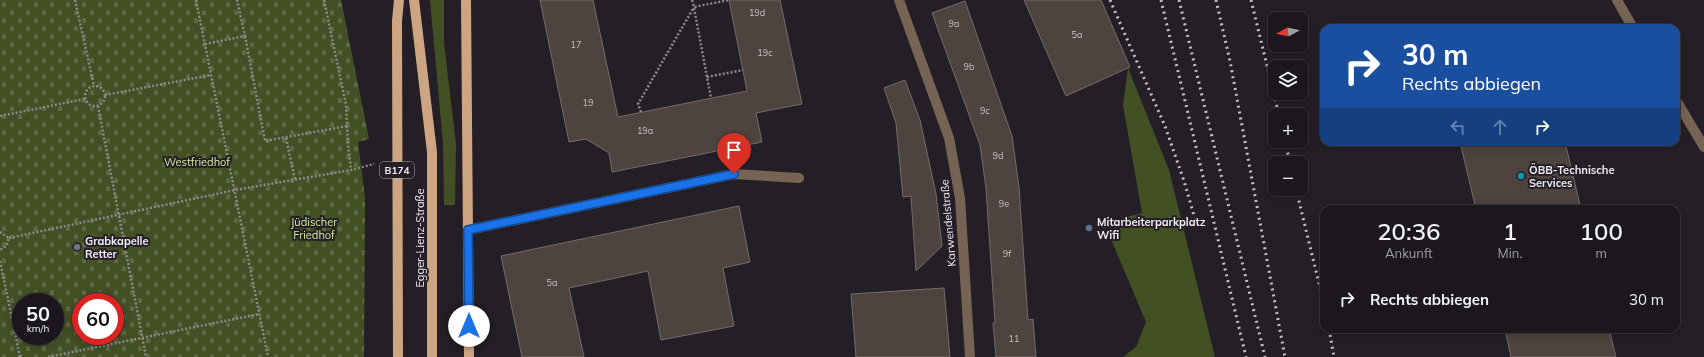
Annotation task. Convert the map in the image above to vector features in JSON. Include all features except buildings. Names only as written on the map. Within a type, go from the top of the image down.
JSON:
[{"type":"main road","name":"Egger-Lienz-Straße","points":[[398,357],[397,21],[399,0]]},
{"type":"main road","name":"Egger-Lienz-Straße","points":[[414,0],[432,152],[432,357]]},
{"type":"main road","points":[[466,0],[469,357]]},
{"type":"street","name":"Karwendelstraße","points":[[900,0],[949,138],[960,198],[970,357]]},
{"type":"street","points":[[1617,0],[1631,24]]},
{"type":"street","points":[[1680,107],[1704,147]]},
{"type":"street","points":[[468,230],[734,174],[799,178]]},
{"type":"path","points":[[75,0],[94,86]]},
{"type":"path","points":[[196,0],[268,357]]},
{"type":"path","points":[[237,0],[246,36],[265,141],[347,126]]},
{"type":"path","points":[[324,0],[346,105],[351,170]]},
{"type":"path","points":[[692,0],[711,98]]},
{"type":"path","points":[[641,112],[638,104],[694,8],[729,0]]},
{"type":"path","points":[[205,44],[246,36]]},
{"type":"path","points":[[707,77],[743,70]]},
{"type":"path","points":[[105,95],[211,75]]},
{"type":"path","points":[[94,86],[103,90],[105,95],[103,102],[98,106],[93,106],[85,99],[85,93],[88,88],[94,86]]},
{"type":"path","points":[[0,116],[85,99]]},
{"type":"path","points":[[98,106],[146,357]]},
{"type":"path","points":[[286,138],[295,180]]},
{"type":"path","points":[[0,232],[9,238],[234,190],[351,170],[374,164]]},
{"type":"path","points":[[0,250],[6,246],[9,238]]},
{"type":"path","points":[[0,261],[20,357]]},
{"type":"path","points":[[48,357],[259,314]]},
{"type":"green space","name":"Westfriedhof","points":[[0,0],[341,0],[369,139],[358,142],[365,198],[364,357],[0,357]]},
{"type":"green space","points":[[430,0],[444,0],[444,43],[456,144],[455,205],[444,205],[443,143]]},
{"type":"green space","points":[[1128,68],[1169,170],[1215,357],[1123,357],[1136,347],[1146,322],[1110,237],[1118,219],[1142,213],[1123,105]]},
{"type":"railway","points":[[1110,0],[1165,126],[1184,181],[1197,226]]},
{"type":"railway","points":[[1161,0],[1246,357]]},
{"type":"railway","points":[[1179,0],[1265,357]]},
{"type":"railway","points":[[1216,0],[1230,61],[1285,357]]},
{"type":"railway","points":[[1251,0],[1277,108]]},
{"type":"railway","points":[[1287,148],[1288,156]]},
{"type":"railway","points":[[1298,196],[1320,288]]},
{"type":"railway","points":[[1330,333],[1334,357]]},
{"type":"place","name":"ÖBB-Technische Services","points":[[1521,176]]},
{"type":"place","name":"Mitarbeiterparkplatz Wifi","points":[[1089,228]]},
{"type":"place","name":"Grabkapelle Retter","points":[[77,247]]},
{"type":"route","points":[[469,326],[468,230],[734,174]]},
{"type":"park label","name":"Jüdischer Friedhof","points":[[314,228]]}]
